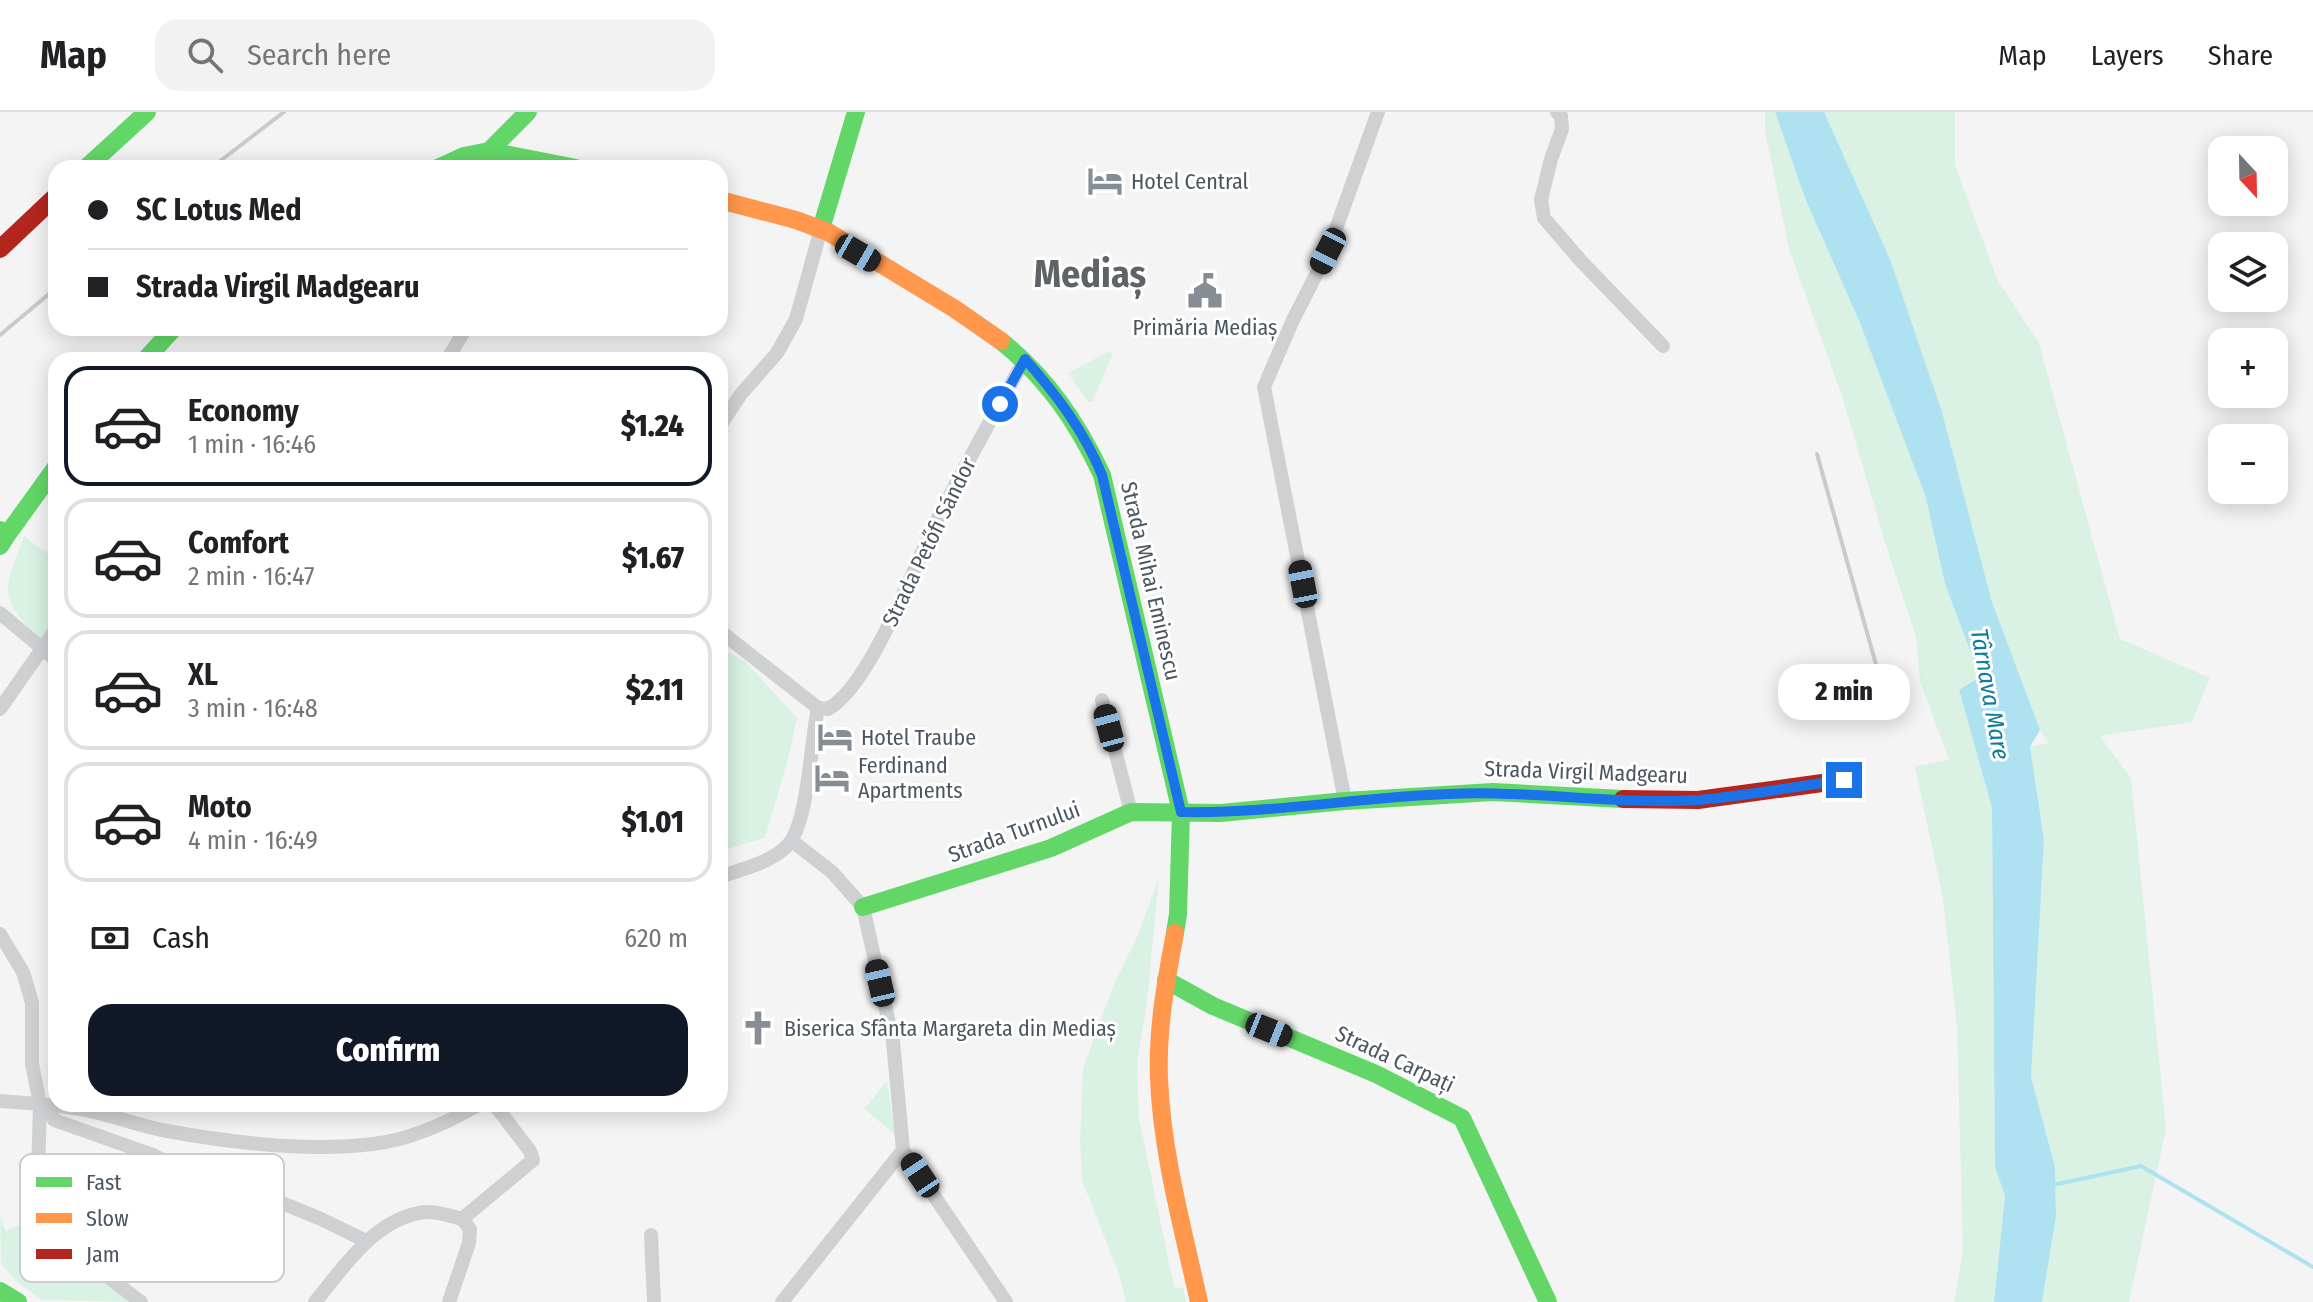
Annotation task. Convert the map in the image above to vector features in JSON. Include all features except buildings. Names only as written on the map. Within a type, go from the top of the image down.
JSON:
[{"type":"main road","points":[[95,160],[147,112]]},
{"type":"main road","points":[[469,160],[489,151],[528,112]]},
{"type":"main road","points":[[821,229],[856,112]]},
{"type":"main road","points":[[489,151],[535,160]]},
{"type":"main road","name":"Strada Mihai Eminescu","points":[[728,202],[821,229],[968,315],[1025,359],[1061,402],[1102,475],[1181,812],[1178,914],[1158,1043],[1162,1116],[1169,1164],[1199,1302]]},
{"type":"main road","points":[[0,249],[48,204]]},
{"type":"main road","points":[[152,352],[167,336]]},
{"type":"main road","points":[[2,533],[48,477]]},
{"type":"main road","name":"Strada Virgil Madgearu","points":[[1181,812],[1221,813],[1345,801],[1493,792],[1698,800],[1844,780]]},
{"type":"main road","name":"Strada Turnului","points":[[863,907],[1051,848],[1131,812],[1181,812]]},
{"type":"main road","name":"Strada Carpați","points":[[1166,980],[1223,1010],[1376,1074],[1462,1118],[1548,1302]]},
{"type":"main road","points":[[0,1291],[18,1302]]},
{"type":"street","points":[[1345,801],[1264,387],[1278,351],[1328,251],[1378,112]]},
{"type":"street","points":[[1557,112],[1561,116],[1562,129],[1541,200],[1544,218],[1663,346]]},
{"type":"street","points":[[728,414],[777,353],[796,319],[821,229]]},
{"type":"street","name":"Strada Petőfi Sándor","points":[[818,708],[828,709],[848,694],[871,656],[936,522],[1025,359]]},
{"type":"street","points":[[0,613],[48,654]]},
{"type":"street","points":[[728,637],[818,708],[801,819],[792,841],[773,857],[728,874]]},
{"type":"street","points":[[0,709],[48,641]]},
{"type":"street","points":[[1102,700],[1131,812]]},
{"type":"street","points":[[792,841],[832,872],[863,907],[893,1041],[903,1150],[1006,1302]]},
{"type":"street","points":[[0,934],[29,988],[32,1003],[32,1064],[48,1110]]},
{"type":"street","points":[[0,1101],[48,1105]]},
{"type":"street","points":[[41,1154],[44,1104]]},
{"type":"street","points":[[49,1112],[54,1120],[150,1154]]},
{"type":"street","points":[[94,1112],[167,1131],[227,1140],[329,1146],[375,1144],[401,1138],[430,1129],[464,1112]]},
{"type":"street","points":[[462,1219],[533,1160],[530,1151],[500,1112]]},
{"type":"street","points":[[782,1302],[903,1150]]},
{"type":"street","points":[[284,1204],[366,1241]]},
{"type":"street","points":[[315,1302],[366,1241],[396,1222],[424,1212],[462,1219],[470,1229],[469,1243],[449,1302]]},
{"type":"street","points":[[651,1235],[654,1302]]},
{"type":"street","points":[[115,1282],[141,1302]]},
{"type":"green space","points":[[1765,112],[1775,112],[1805,198],[1860,323],[1926,498],[1945,584],[1980,678],[1959,691],[1992,808],[1995,1167],[2005,1196],[1994,1302],[1954,1302],[1963,1251],[1957,1026],[1943,899],[1915,766],[1949,760],[1920,681],[1916,637],[1842,396],[1789,249],[1765,131]]},
{"type":"green space","points":[[1824,112],[1955,112],[1955,165],[1998,281],[2039,343],[2120,639],[2210,678],[2192,722],[2100,736],[2131,778],[2166,1129],[2129,1302],[2042,1302],[2056,1217],[2055,1167],[2031,1077],[2044,839],[2030,747],[2049,743],[2040,730],[1992,602],[1942,412],[1890,259]]},
{"type":"green space","points":[[1110,351],[1113,354],[1092,402],[1088,402],[1068,373]]},
{"type":"green space","points":[[24,536],[48,554],[48,636],[43,644],[12,605],[8,595],[11,573]]},
{"type":"green space","points":[[728,653],[745,661],[797,718],[765,838],[728,849]]},
{"type":"green space","points":[[1159,877],[1147,1002],[1137,1063],[1139,1118],[1174,1287],[1183,1288],[1186,1302],[1126,1302],[1120,1277],[1082,1180],[1083,1069],[1114,984],[1138,935]]},
{"type":"green space","points":[[887,1081],[895,1134],[864,1109]]},
{"type":"green space","points":[[0,1217],[6,1231],[20,1226],[20,1282],[115,1282],[141,1302],[42,1300],[16,1281],[1,1264]]},
{"type":"water","name":"Târnava Mare","points":[[1775,112],[1824,112],[1890,259],[1942,412],[1992,602],[2040,730],[2030,747],[2044,839],[2031,1077],[2055,1167],[2056,1217],[2042,1302],[1994,1302],[2005,1196],[1995,1167],[1992,808],[1959,690],[1980,677],[1945,584],[1926,498],[1860,323],[1805,198]]},
{"type":"waterway","points":[[2053,1185],[2141,1166],[2313,1267]]},
{"type":"railway","points":[[221,160],[284,112]]},
{"type":"railway","points":[[0,335],[48,295]]},
{"type":"railway","points":[[1817,454],[1882,686]]},
{"type":"traffic: fast","points":[[95,160],[147,112]]},
{"type":"traffic: fast","points":[[455,160],[489,151],[528,112]]},
{"type":"traffic: fast","points":[[821,229],[856,112]]},
{"type":"traffic: fast","points":[[489,151],[535,160]]},
{"type":"traffic: fast","points":[[152,352],[167,336]]},
{"type":"traffic: fast","points":[[1001,341],[1047,386],[1082,437],[1102,475],[1181,812],[1175,933]]},
{"type":"traffic: fast","points":[[7,535],[48,478]]},
{"type":"traffic: fast","points":[[0,530],[7,535],[0,546]]},
{"type":"traffic: fast","points":[[863,907],[1051,848],[1131,812],[1221,813],[1345,801],[1493,792],[1623,799]]},
{"type":"traffic: fast","points":[[1166,980],[1213,1006],[1376,1074],[1462,1118],[1548,1302]]},
{"type":"traffic: fast","points":[[0,1291],[18,1302]]},
{"type":"traffic: slow","points":[[728,202],[828,232],[955,309],[1001,341]]},
{"type":"traffic: slow","points":[[1175,933],[1161,1023],[1159,1079],[1169,1163],[1199,1302]]},
{"type":"traffic: jam","points":[[0,249],[48,204]]},
{"type":"traffic: jam","points":[[1623,799],[1698,800],[1844,780]]},
{"type":"place","name":"Hotel Central","points":[[1105,181]]},
{"type":"place","name":"Primăria Mediaș","points":[[1205,291]]},
{"type":"place","name":"Hotel Traube","points":[[835,737]]},
{"type":"place","name":"Ferdinand Apartments","points":[[832,778]]},
{"type":"place","name":"Biserica Sfânta Margareta din Mediaș","points":[[758,1028]]},
{"type":"district","name":"Mediaș","points":[[1090,274]]},
{"type":"route","points":[[1000,404],[1025,359],[1051,388],[1095,457],[1102,475],[1181,812],[1221,813],[1345,801],[1493,792],[1698,800],[1844,780]]}]
